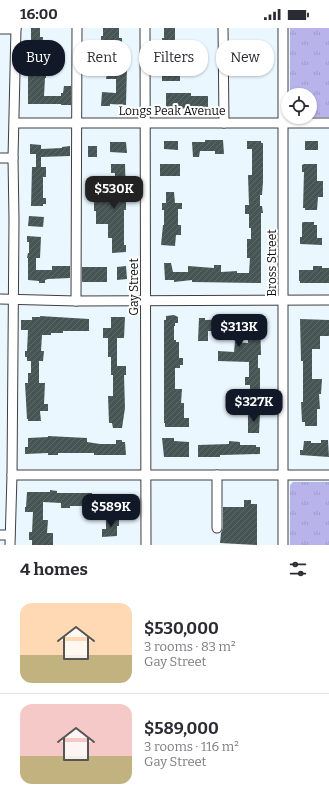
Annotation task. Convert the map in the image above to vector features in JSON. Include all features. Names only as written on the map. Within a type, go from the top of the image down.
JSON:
[{"type":"street","points":[[0,29],[16,28],[13,158],[14,300],[10,545]]},
{"type":"street","points":[[76,301],[77,28]]},
{"type":"street","name":"Gay Street","points":[[146,28],[146,545]]},
{"type":"street","points":[[224,28],[224,123]]},
{"type":"street","name":"Bross Street","points":[[283,28],[283,88]]},
{"type":"street","name":"Longs Peak Avenue","points":[[15,123],[281,123]]},
{"type":"street","name":"Bross Street","points":[[283,124],[283,545]]},
{"type":"street","name":"Longs Peak Avenue","points":[[317,124],[329,124]]},
{"type":"street","points":[[0,158],[13,158]]},
{"type":"street","points":[[0,299],[76,301],[329,300]]},
{"type":"street","points":[[12,475],[329,475]]},
{"type":"street","points":[[217,475],[217,528]]},
{"type":"street","points":[[0,535],[10,535]]},
{"type":"green space","points":[[290,28],[329,28],[329,117],[317,117],[317,88],[290,88]]},
{"type":"green space","points":[[293,482],[329,482],[329,545],[290,545],[290,486]]},
{"type":"building","points":[[31,28],[40,28],[40,37],[43,37],[43,40],[31,40]]},
{"type":"building","points":[[103,28],[119,28],[119,38],[122,38],[122,40],[101,40],[101,36],[103,36]]},
{"type":"building","points":[[164,28],[175,28],[175,40],[162,40],[162,38],[164,38]]},
{"type":"building","points":[[28,76],[46,76],[44,96],[61,96],[64,86],[71,86],[71,105],[28,104]]},
{"type":"building","points":[[106,76],[127,76],[126,105],[110,104],[110,106],[101,106],[102,92],[116,93],[116,79],[106,79]]},
{"type":"building","points":[[162,76],[180,76],[180,81],[162,81]]},
{"type":"building","points":[[166,93],[191,93],[191,96],[208,96],[208,108],[167,109]]},
{"type":"building","points":[[205,140],[223,140],[224,154],[215,154],[215,151],[200,151],[199,157],[193,157],[192,142],[205,142]]},
{"type":"building","points":[[164,141],[178,141],[178,150],[164,149]]},
{"type":"building","points":[[247,141],[261,141],[261,143],[263,143],[263,182],[262,195],[260,195],[260,206],[262,206],[263,213],[261,213],[261,283],[192,282],[192,280],[174,282],[174,280],[165,280],[164,263],[171,263],[173,272],[188,272],[188,266],[214,268],[214,265],[221,265],[221,272],[237,271],[237,273],[249,273],[250,258],[247,258],[247,239],[251,239],[251,228],[249,228],[249,214],[245,214],[245,205],[249,205],[248,175],[252,175],[252,149],[247,149]]},
{"type":"building","points":[[305,141],[318,141],[318,150],[305,150]]},
{"type":"building","points":[[110,142],[126,142],[127,153],[110,152]]},
{"type":"building","points":[[30,144],[41,145],[41,149],[70,146],[70,156],[41,157],[41,167],[46,167],[46,177],[43,177],[43,198],[46,198],[46,204],[43,204],[43,206],[31,206],[32,167],[36,167],[36,154],[30,154]]},
{"type":"building","points":[[88,146],[97,146],[97,157],[88,157]]},
{"type":"building","points":[[111,164],[125,164],[126,210],[124,210],[124,245],[126,245],[126,252],[112,253],[112,238],[108,238],[108,224],[96,224],[94,200],[112,200],[112,187],[115,187],[115,173],[111,173]]},
{"type":"building","points":[[160,164],[180,164],[180,176],[160,176]]},
{"type":"building","points":[[317,164],[317,181],[323,181],[323,197],[318,197],[317,210],[305,210],[305,208],[303,208],[304,172],[302,172],[302,165]]},
{"type":"building","points":[[166,192],[174,192],[175,203],[182,203],[182,209],[178,209],[178,225],[181,225],[181,235],[176,235],[175,246],[161,245],[164,225],[164,210],[162,210],[162,203],[166,203]]},
{"type":"building","points":[[29,216],[44,217],[43,227],[28,226]]},
{"type":"building","points":[[303,222],[314,222],[314,225],[317,225],[317,238],[322,238],[322,245],[300,244]]},
{"type":"building","points":[[27,236],[41,237],[40,258],[36,258],[36,270],[52,270],[52,266],[70,266],[70,278],[48,279],[45,280],[45,283],[28,280],[27,258],[29,253],[29,242],[27,242]]},
{"type":"building","points":[[126,266],[127,279],[117,280],[117,267]]},
{"type":"building","points":[[313,266],[329,268],[329,283],[300,283],[299,270],[313,270]]},
{"type":"building","points":[[82,267],[107,267],[107,282],[82,282]]},
{"type":"building","points":[[174,315],[178,317],[178,323],[175,323],[174,326],[174,340],[179,342],[179,358],[183,358],[183,365],[180,365],[180,368],[175,368],[175,389],[182,389],[181,403],[184,403],[184,418],[189,418],[189,427],[165,427],[164,423],[164,320],[166,320],[166,316]]},
{"type":"building","points":[[40,316],[89,319],[89,331],[63,331],[63,333],[42,335],[41,351],[44,351],[43,361],[39,361],[39,383],[45,383],[44,404],[48,404],[48,411],[40,411],[41,421],[28,421],[25,383],[28,383],[28,373],[31,373],[31,361],[27,361],[27,357],[25,357],[25,351],[27,351],[28,330],[21,330],[21,320],[32,320],[32,317]]},
{"type":"building","points":[[111,317],[125,317],[124,338],[117,338],[117,366],[126,366],[126,375],[124,375],[125,408],[122,428],[113,428],[112,423],[109,423],[108,396],[113,396],[113,375],[111,375],[111,357],[108,357],[108,338],[103,338],[103,328],[111,328]]},
{"type":"building","points":[[199,318],[205,318],[205,320],[260,318],[261,355],[258,355],[258,368],[260,368],[259,404],[250,404],[250,385],[245,385],[245,377],[249,377],[249,362],[218,361],[218,351],[234,352],[235,342],[248,343],[248,324],[234,324],[235,331],[208,331],[208,341],[198,341]]},
{"type":"building","points":[[300,319],[329,320],[329,336],[320,336],[320,349],[312,349],[312,379],[322,379],[321,394],[319,394],[320,409],[317,409],[317,426],[305,426],[305,422],[302,422],[301,402],[303,402],[303,361],[301,361]]},
{"type":"building","points":[[248,413],[260,413],[259,433],[248,433]]},
{"type":"building","points":[[48,436],[87,438],[87,442],[100,444],[116,444],[116,440],[122,440],[122,442],[125,442],[126,455],[94,455],[94,453],[58,453],[58,455],[48,455],[48,453],[25,454],[25,447],[28,447],[28,438]]},
{"type":"building","points":[[162,438],[174,438],[174,441],[189,442],[189,457],[164,457]]},
{"type":"building","points":[[321,440],[328,440],[329,457],[300,455],[300,450],[303,450],[304,441],[321,443]]},
{"type":"building","points":[[229,441],[240,442],[240,445],[256,445],[256,447],[260,447],[260,454],[198,457],[198,445],[229,444]]},
{"type":"building","points":[[50,490],[57,491],[57,493],[125,495],[125,507],[110,508],[110,505],[92,506],[92,509],[87,509],[87,506],[70,506],[70,508],[61,508],[61,503],[43,502],[43,520],[48,520],[47,533],[53,533],[53,545],[32,545],[32,540],[29,540],[29,532],[32,532],[33,512],[25,512],[27,492],[50,492]]},
{"type":"building","points":[[244,500],[251,500],[251,504],[257,504],[257,545],[220,543],[223,528],[223,507],[244,507]]},
{"type":"building","points":[[106,519],[119,519],[117,536],[102,537],[102,529],[106,529]]}]
